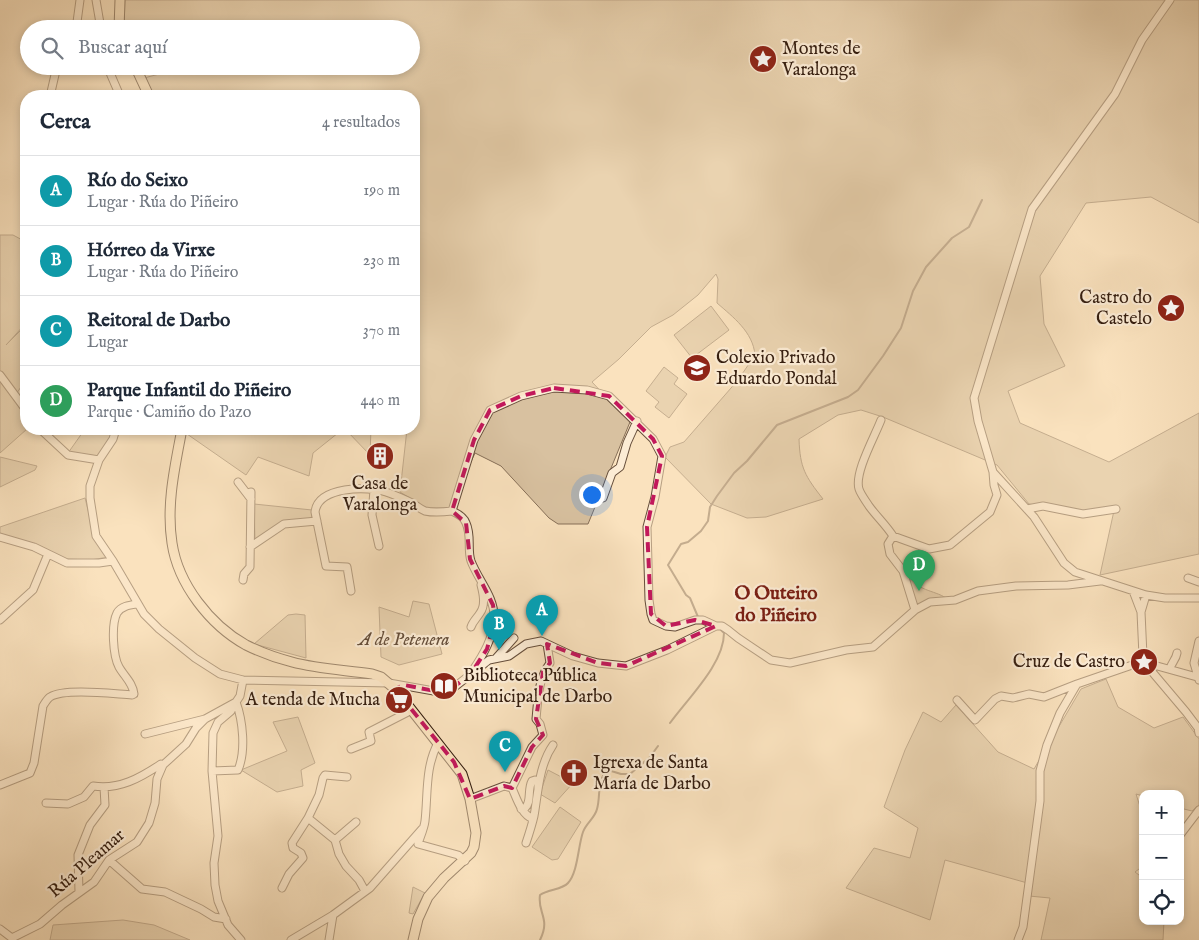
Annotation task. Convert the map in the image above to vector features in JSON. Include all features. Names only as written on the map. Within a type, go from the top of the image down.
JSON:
[{"type":"main road","points":[[118,20],[120,0]]},
{"type":"main road","points":[[139,75],[146,90]]},
{"type":"main road","points":[[181,435],[171,492],[172,544],[179,567],[199,603],[230,635],[268,655],[294,663],[382,677],[412,710],[462,774],[470,799],[476,840],[471,853],[444,878],[428,897],[418,919],[413,940]]},
{"type":"street","points":[[77,20],[80,0]]},
{"type":"street","points":[[881,420],[860,472],[859,488],[869,506],[887,526],[893,536],[929,549],[950,545],[990,512],[997,495],[974,398],[1032,209],[1115,94],[1142,40],[1170,0]]},
{"type":"street","points":[[95,1],[99,20]]},
{"type":"street","points":[[52,90],[56,75]]},
{"type":"street","points":[[111,75],[117,90]]},
{"type":"street","points":[[0,376],[20,402]]},
{"type":"street","points":[[452,511],[474,440],[490,410],[521,396],[554,388],[587,390],[609,396],[653,439],[662,456],[655,497],[647,527],[651,614],[654,620],[666,626],[674,627],[695,620],[703,620],[716,626],[722,626],[771,660],[790,663],[846,650],[873,647],[915,610],[930,602],[955,600],[978,591],[1016,586],[1068,585],[1100,581]]},
{"type":"street","points":[[603,498],[612,473],[620,467],[636,421]]},
{"type":"street","points":[[46,435],[68,455],[99,460]]},
{"type":"street","points":[[114,435],[99,460],[90,486],[91,510],[96,536],[144,614],[159,629],[195,658],[220,674],[243,680],[404,685],[445,693],[489,660],[509,656],[526,644],[541,641],[573,656],[598,663],[626,666],[667,650],[716,626]]},
{"type":"street","points":[[993,472],[1034,517],[1064,563],[1075,572],[1146,595],[1165,598],[1199,598]]},
{"type":"street","points":[[238,482],[251,496],[250,567],[244,574],[243,580]]},
{"type":"street","points":[[352,591],[347,567],[326,566],[315,512],[317,505],[326,497],[343,490],[374,490],[386,492],[412,503],[424,511],[441,513],[452,511],[461,515],[466,522],[470,537],[470,559],[493,605],[494,619],[487,649],[470,675]]},
{"type":"street","points":[[374,490],[372,515],[379,546]]},
{"type":"street","points":[[1027,509],[1043,506],[1083,514],[1116,508]]},
{"type":"street","points":[[250,547],[284,524],[317,521]]},
{"type":"street","points":[[893,536],[888,544],[888,551],[903,571],[915,610]]},
{"type":"street","points":[[0,537],[34,547],[67,563],[113,561]]},
{"type":"street","points":[[0,620],[33,590],[48,554]]},
{"type":"street","points":[[471,627],[483,609],[483,594],[479,577]]},
{"type":"street","points":[[1188,578],[1199,582]]},
{"type":"street","points":[[1133,591],[1141,612],[1143,656]]},
{"type":"street","points":[[1141,612],[1146,595]]},
{"type":"street","points":[[0,786],[30,773],[34,763],[43,706],[48,698],[56,694],[76,692],[134,694],[133,688],[118,665],[114,646],[113,624],[118,612],[126,606],[137,604]]},
{"type":"street","points":[[496,659],[514,638]]},
{"type":"street","points":[[1198,679],[1194,663],[1199,641]]},
{"type":"street","points":[[533,819],[528,817],[521,809],[512,788],[532,747],[543,735],[540,724],[536,719],[538,691],[543,672],[550,663],[547,644]]},
{"type":"street","points":[[1170,670],[1177,653]]},
{"type":"street","points":[[1138,663],[1139,658],[1143,656]]},
{"type":"street","points":[[1143,656],[1150,658],[1149,665],[1198,728],[1199,733]]},
{"type":"street","points":[[1138,663],[1142,668],[1149,665],[1198,679]]},
{"type":"street","points":[[957,700],[975,720],[995,699],[1001,696],[1013,698],[1029,694],[1044,696],[1138,663]]},
{"type":"street","points":[[241,940],[228,925],[218,900],[215,885],[214,863],[218,836],[212,771],[214,728],[231,711],[240,696],[243,680]]},
{"type":"street","points":[[1018,940],[1023,927],[1040,801],[1040,771],[1047,745],[1060,713],[1077,684]]},
{"type":"street","points":[[145,734],[205,718],[236,702]]},
{"type":"street","points":[[212,771],[238,770],[242,732],[240,714],[236,702]]},
{"type":"street","points":[[351,749],[371,741],[369,732],[412,710]]},
{"type":"street","points":[[46,803],[68,804],[84,797],[93,786],[104,788],[123,785],[161,764],[163,765],[186,744],[205,718]]},
{"type":"street","points":[[291,940],[333,916],[365,892],[406,850],[422,829],[425,824],[428,774],[434,750],[438,743]]},
{"type":"street","points":[[526,843],[546,758],[553,745]]},
{"type":"street","name":"Rúa Pleamar","points":[[12,939],[40,924],[94,882],[109,860],[137,842],[149,823],[155,803],[157,779],[163,765]]},
{"type":"street","points":[[282,888],[289,874],[303,858],[301,853],[293,848],[292,844],[319,795],[323,778],[326,775],[347,777]]},
{"type":"street","points":[[521,809],[525,808],[529,803],[532,781],[538,782],[538,794]]},
{"type":"street","points":[[470,799],[504,786],[512,788]]},
{"type":"street","points":[[79,892],[78,855],[90,825],[105,805],[104,788]]},
{"type":"street","points":[[1184,830],[1199,810]]},
{"type":"street","points":[[308,818],[335,840],[339,854],[346,866],[359,880],[365,892]]},
{"type":"street","points":[[335,840],[356,822]]},
{"type":"street","points":[[422,829],[418,844],[458,855],[464,861]]},
{"type":"street","points":[[109,860],[142,888],[165,892],[214,917],[226,920]]},
{"type":"street","points":[[329,940],[333,916]]},
{"type":"street","points":[[0,929],[12,939]]},
{"type":"highlighted area","points":[[554,388],[609,396],[653,439],[662,456],[647,527],[651,614],[666,626],[695,620],[716,626],[626,666],[598,663],[547,644],[550,663],[543,672],[536,719],[543,735],[532,747],[512,788],[504,786],[470,799],[454,762],[395,689],[404,685],[445,693],[470,675],[487,649],[495,619],[493,605],[470,559],[466,523],[452,511],[474,440],[490,410],[521,396]]},
{"type":"green space","points":[[125,0],[1199,0],[1199,223],[1151,197],[1086,203],[1040,276],[1044,324],[1065,366],[1008,391],[1020,423],[1109,462],[1199,413],[1199,554],[1100,575],[1115,506],[1084,512],[1029,504],[997,465],[883,417],[861,410],[838,415],[799,439],[802,465],[823,499],[766,517],[747,518],[711,504],[665,457],[670,447],[684,442],[738,380],[755,355],[746,332],[717,303],[718,279],[716,274],[698,295],[673,315],[651,327],[619,359],[592,382],[630,422],[588,524],[558,524],[549,518],[501,466],[475,453],[450,508],[426,508],[400,492],[406,435],[420,435],[420,90],[151,90],[144,78],[156,75],[420,75],[420,20],[124,20]]},
{"type":"green space","points":[[0,235],[13,235],[20,239],[20,330],[6,345],[20,331],[20,388],[17,393],[0,372]]},
{"type":"green space","points":[[711,306],[729,330],[692,358],[674,335]]},
{"type":"green space","points":[[664,367],[678,378],[674,384],[687,394],[669,418],[655,407],[659,402],[646,391]]},
{"type":"green space","points":[[0,380],[20,408],[20,435],[0,453]]},
{"type":"green space","points":[[81,435],[112,435],[99,456],[68,453]]},
{"type":"green space","points":[[188,435],[336,435],[313,453],[309,476],[258,457],[246,475]]},
{"type":"green space","points":[[351,435],[371,435],[370,455]]},
{"type":"green space","points":[[0,457],[37,466],[35,470],[0,487]]},
{"type":"green space","points":[[85,498],[95,538],[108,557],[91,560],[63,559],[0,534],[0,527]]},
{"type":"green space","points":[[254,504],[312,510],[312,521],[284,522],[255,541]]},
{"type":"green space","points":[[908,574],[911,580],[920,587],[946,598],[930,599],[918,606],[915,605]]},
{"type":"green space","name":"A de Petenera","points":[[413,601],[429,604],[442,654],[399,665],[381,657],[379,607],[409,617]]},
{"type":"green space","points":[[288,615],[305,615],[306,658],[254,644]]},
{"type":"green space","points":[[1106,679],[1118,707],[1154,728],[1183,717],[1199,739],[1199,805],[1192,811],[1184,809],[1184,790],[1139,790],[1139,795],[1136,794],[1139,803],[1139,869],[1135,872],[1139,875],[1139,925],[1164,925],[1163,940],[1041,940],[1050,898],[1029,896],[1031,884],[945,860],[930,920],[846,888],[874,848],[910,858],[918,828],[884,807],[905,750],[923,712],[941,722],[956,705],[998,752],[1034,769],[1081,689]]},
{"type":"green space","points":[[298,717],[315,763],[301,770],[303,786],[277,792],[241,770],[287,751],[273,722]]},
{"type":"green space","points":[[548,770],[573,783],[555,803],[540,794]]},
{"type":"green space","points":[[560,807],[581,822],[558,859],[552,860],[532,847]]},
{"type":"green space","points":[[413,887],[425,893],[413,914],[409,913]]},
{"type":"green space","points":[[123,920],[154,925],[190,940],[50,940],[53,925]]},
{"type":"waterway","points":[[698,617],[690,598],[686,595],[668,565],[681,544],[688,542],[701,531],[708,521],[710,507],[717,496],[734,473],[747,461],[777,425],[848,397],[858,390],[901,328],[913,291],[926,267],[952,238],[969,227],[982,200]]},
{"type":"waterway","points":[[670,723],[712,669],[722,645],[724,633],[721,630]]},
{"type":"waterway","points":[[540,940],[544,926],[540,907],[540,895],[565,885],[571,878],[576,866],[583,832],[597,809],[600,783],[604,774],[608,770],[621,774],[630,774],[650,757],[658,746]]},
{"type":"place","name":"Montes de Varalonga","points":[[763,59]]},
{"type":"place","name":"Castro do Castelo","points":[[1171,308]]},
{"type":"place","name":"Colexio Privado Eduardo Pondal","points":[[697,368]]},
{"type":"place","name":"Casa de Varalonga","points":[[380,456]]},
{"type":"place","name":"Parque Infantil do Piñeiro","points":[[919,591]]},
{"type":"place","name":"Río do Seixo","points":[[542,636]]},
{"type":"place","name":"Hórreo da Virxe","points":[[499,650]]},
{"type":"place","name":"Cruz de Castro","points":[[1144,662]]},
{"type":"place","name":"Biblioteca Pública Municipal de Darbo","points":[[444,686]]},
{"type":"place","name":"A tenda de Mucha","points":[[399,700]]},
{"type":"place","name":"Reitoral de Darbo","points":[[505,772]]},
{"type":"place","name":"Igrexa de Santa María de Darbo","points":[[574,773]]},
{"type":"district","name":"O Outeiro do Piñeiro","points":[[776,605]]}]
